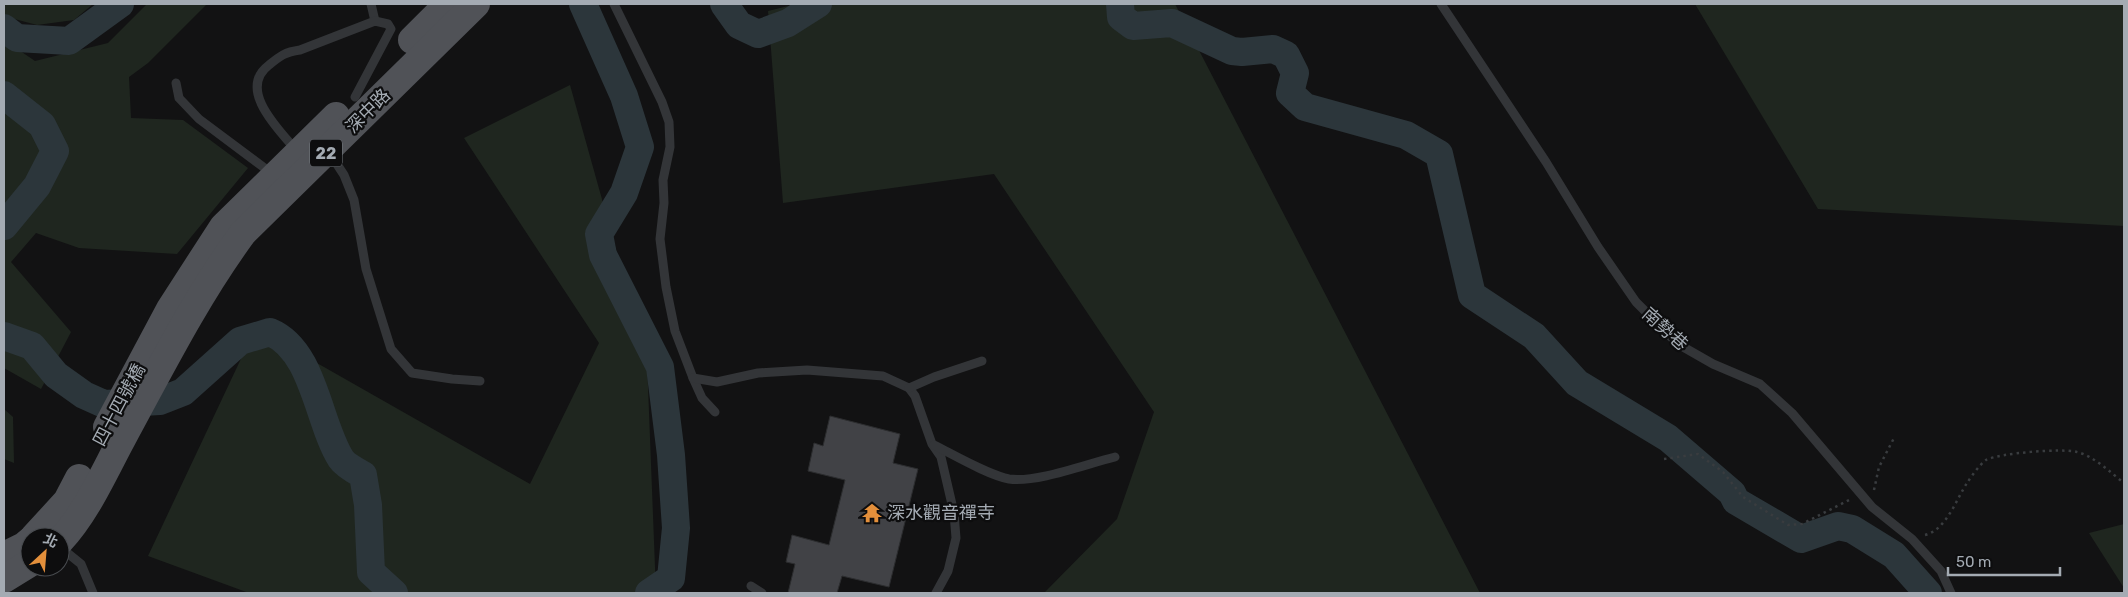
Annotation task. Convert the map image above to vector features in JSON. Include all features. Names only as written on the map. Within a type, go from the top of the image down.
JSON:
[{"type":"main road","name":"深中路","points":[[180,311],[215,271],[243,233],[356,96],[448,4]]},
{"type":"main road","name":"深中路","points":[[180,311],[223,227],[274,175],[314,147],[476,4]]},
{"type":"main road","name":"四十四號橋","points":[[56,527],[78,500],[180,311]]},
{"type":"main road","name":"22","points":[[4,556],[20,548]]},
{"type":"main road","points":[[4,579],[20,569]]},
{"type":"lane","points":[[371,4],[376,21]]},
{"type":"lane","points":[[614,4],[662,102],[669,122],[670,146],[663,180],[664,203],[660,239],[666,287],[676,331],[693,378],[702,398],[714,412]]},
{"type":"lane","name":"南勢巷","points":[[1440,4],[1546,162],[1598,247],[1636,302],[1678,344],[1713,364],[1760,384],[1792,414],[1872,507],[1912,539],[1941,571],[1951,593]]},
{"type":"lane","points":[[356,96],[391,29],[388,24],[376,21],[300,50],[287,52],[263,70],[257,78],[256,90],[271,121],[314,147],[344,175],[354,200],[366,269],[391,349],[412,373],[480,381]]},
{"type":"lane","points":[[176,83],[179,98],[199,118],[274,175]]},
{"type":"lane","points":[[909,388],[934,377],[982,362]]},
{"type":"lane","points":[[693,378],[717,382],[758,373],[807,370],[884,376],[909,388],[915,396],[932,444],[941,458],[954,513],[956,538],[948,571],[936,593]]},
{"type":"lane","points":[[932,444],[976,466],[1008,479],[1032,479],[1115,457]]},
{"type":"lane","points":[[70,556],[81,564],[94,593]]},
{"type":"lane","points":[[751,586],[762,593]]},
{"type":"path","points":[[1872,507],[1879,467],[1894,438]]},
{"type":"path","points":[[1912,539],[1934,533],[1951,510],[1967,483],[1986,460],[2032,452],[2055,450],[2078,452],[2098,463],[2124,483]]},
{"type":"path","points":[[1664,459],[1698,454],[1723,472],[1743,497],[1788,525],[1802,524],[1862,494]]},
{"type":"shaded area","points":[[4,4],[93,4],[74,20],[37,25],[7,17],[4,14]]},
{"type":"shaded area","points":[[147,4],[207,4],[148,63],[129,77],[131,118],[183,120],[248,168],[177,254],[79,248],[36,233],[11,262],[71,332],[41,389],[4,368],[4,40],[35,61],[108,43]]},
{"type":"shaded area","points":[[796,4],[1175,4],[1480,593],[1044,593],[1117,519],[1154,412],[994,174],[783,203],[768,11]]},
{"type":"shaded area","points":[[1695,4],[2124,4],[2124,226],[1818,209]]},
{"type":"shaded area","points":[[570,85],[647,360],[656,593],[249,593],[148,556],[255,329],[530,484],[599,343],[464,138]]},
{"type":"shaded area","points":[[4,409],[13,417],[14,463],[4,459]]},
{"type":"shaded area","points":[[2124,524],[2124,588],[2089,533]]},
{"type":"building","name":"深水觀音禪寺","points":[[830,416],[900,434],[893,463],[918,469],[889,587],[842,576],[837,593],[788,593],[795,564],[786,562],[792,535],[829,545],[845,480],[808,471],[814,443],[823,446]]},
{"type":"waterway","points":[[4,28],[17,38],[69,41],[120,4]]},
{"type":"waterway","points":[[583,4],[624,96],[640,147],[624,193],[599,234],[603,255],[660,367],[671,455],[676,528],[671,578],[649,593]]},
{"type":"waterway","points":[[724,4],[739,25],[758,34],[788,23],[818,4]]},
{"type":"waterway","points":[[1120,4],[1121,17],[1133,26],[1172,23],[1232,51],[1273,49],[1286,55],[1295,73],[1290,93],[1305,107],[1406,135],[1439,154],[1472,295],[1534,336],[1577,383],[1668,438],[1732,493],[1736,501],[1801,539],[1838,526],[1852,529],[1894,555],[1928,593]]},
{"type":"waterway","points":[[4,95],[42,125],[55,151],[37,186],[4,226]]},
{"type":"waterway","points":[[4,336],[32,346],[56,375],[84,395],[104,404],[160,401],[183,392],[240,341],[270,332],[285,341],[296,354],[306,371],[333,444],[341,459],[348,466],[363,475],[368,505],[371,572],[394,593]]},
{"type":"place","name":"深水觀音禪寺","points":[[872,513]]}]
